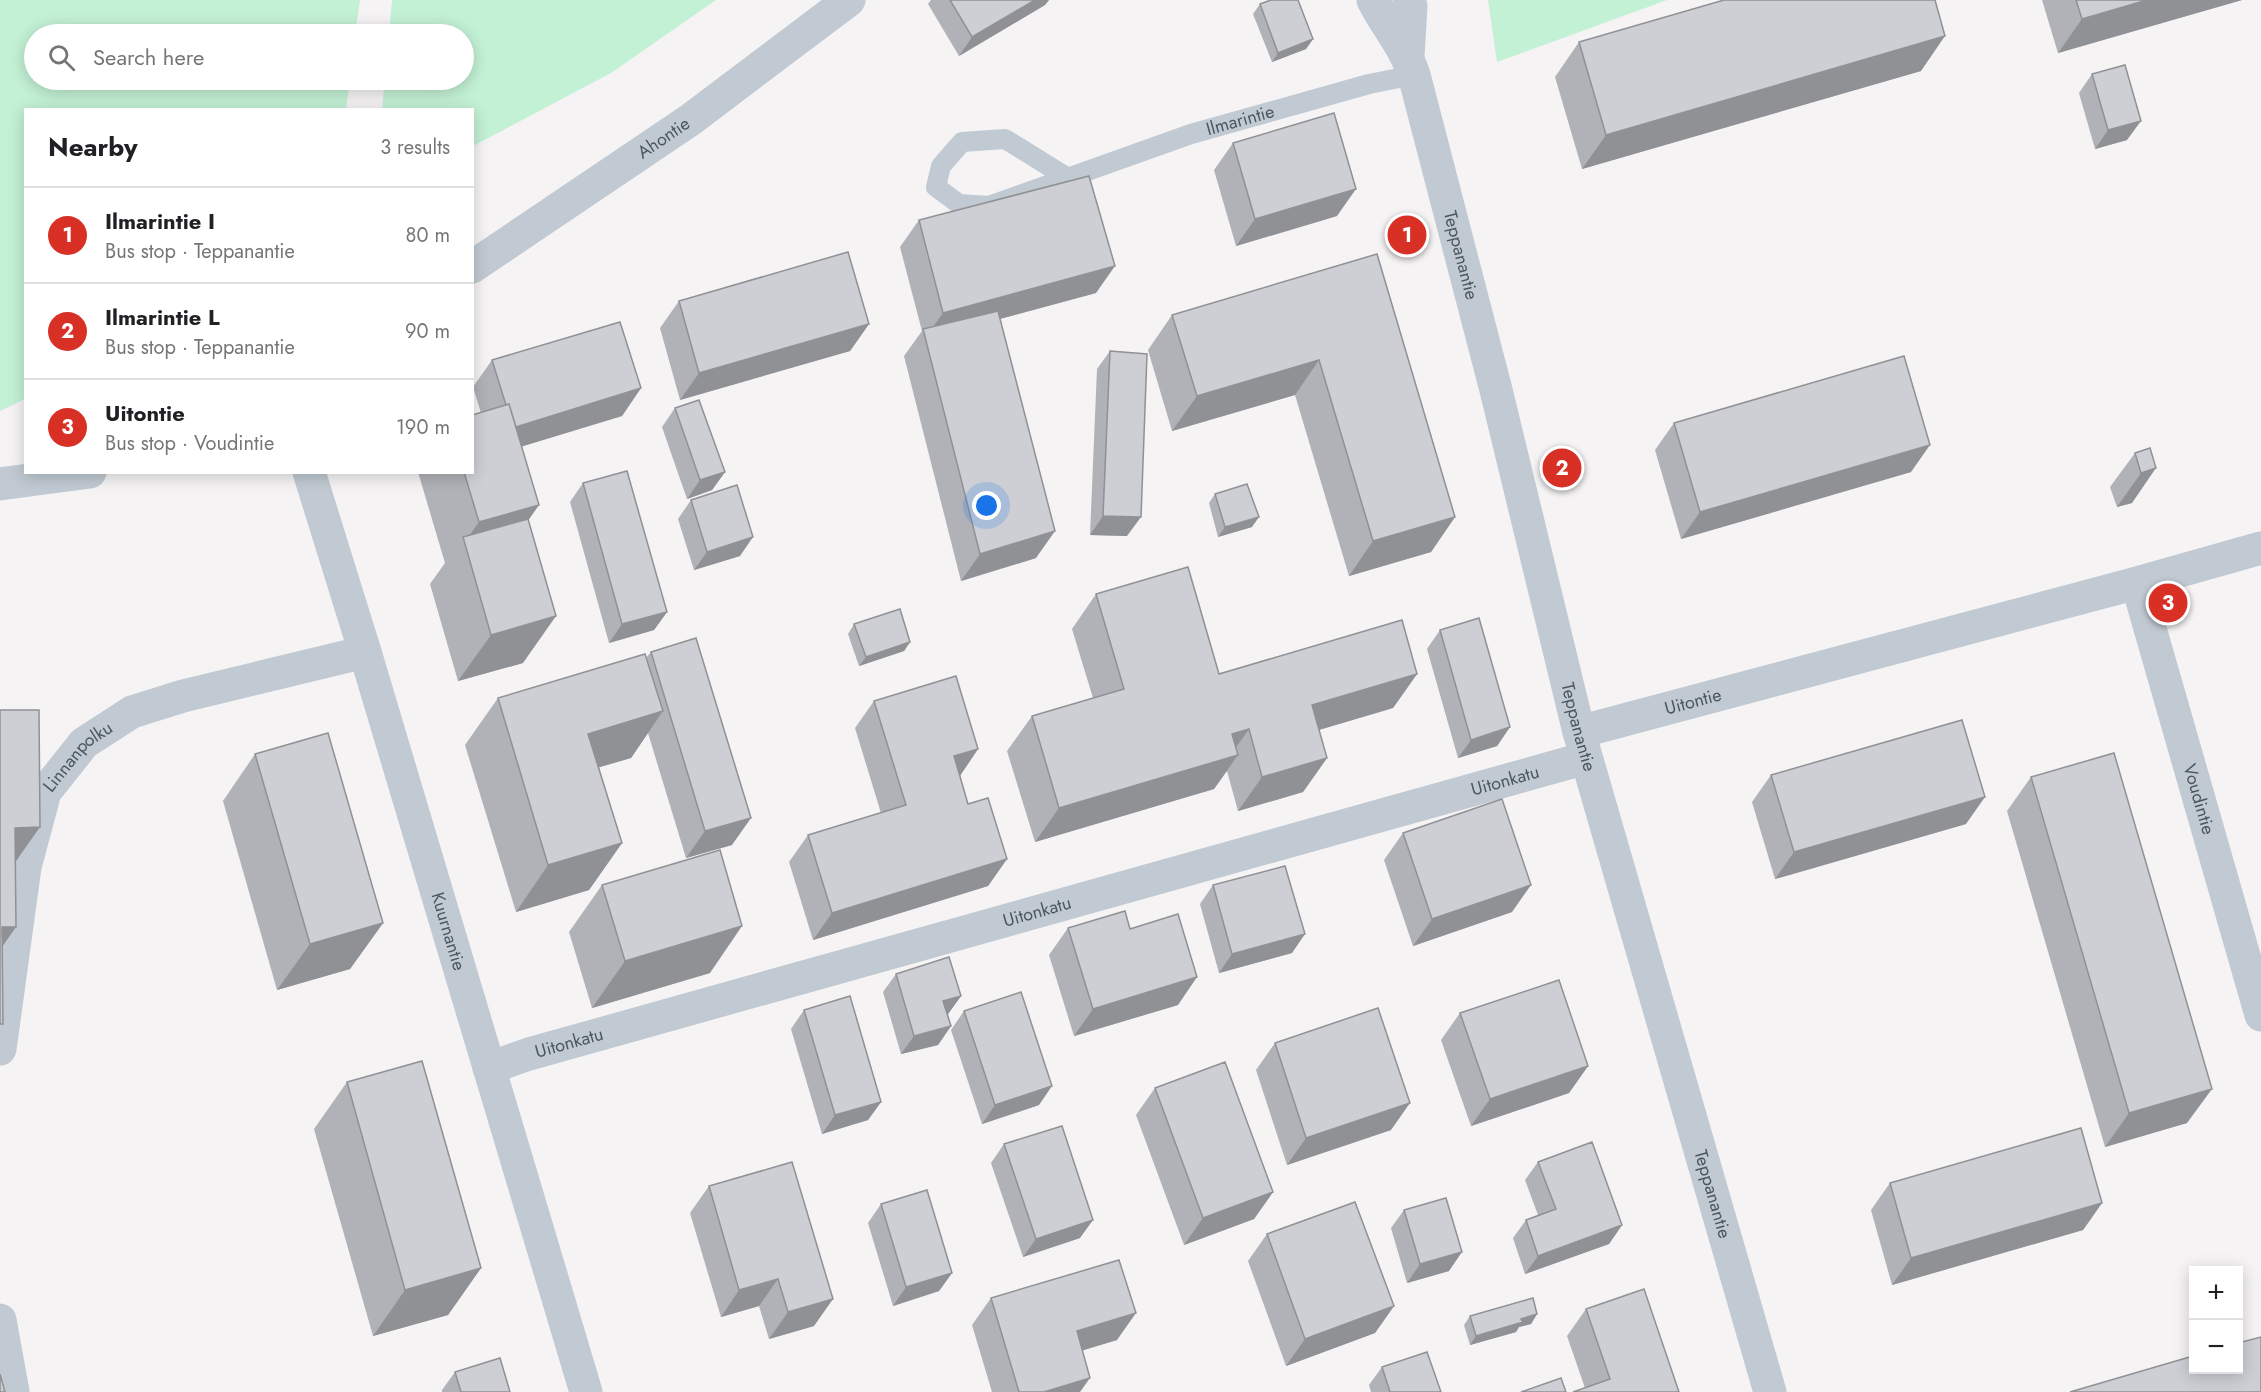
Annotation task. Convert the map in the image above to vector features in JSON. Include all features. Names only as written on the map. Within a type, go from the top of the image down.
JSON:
[{"type":"street","name":"Ahontie","points":[[474,266],[690,120],[849,0]]},
{"type":"street","name":"Teppanantie","points":[[1373,0],[1411,65]]},
{"type":"street","name":"Teppanantie","points":[[1409,0],[1411,6],[1411,65],[1496,390],[1582,745],[1770,1392]]},
{"type":"street","points":[[0,484],[75,474]]},
{"type":"street","name":"Kuurnantie","points":[[310,474],[586,1392]]},
{"type":"street","name":"Uitontie","points":[[1582,745],[2261,548]]},
{"type":"street","name":"Voudintie","points":[[2137,584],[2261,1015]]},
{"type":"street","name":"Linnanpolku","points":[[0,1049],[25,867],[45,792],[84,743],[132,712],[183,696],[365,652]]},
{"type":"street","name":"Uitonkatu","points":[[489,1068],[1582,745]]},
{"type":"street","points":[[0,1320],[13,1392]]},
{"type":"lane","name":"Ilmarintie","points":[[1068,178],[1005,139],[962,142],[941,166],[936,188],[958,204],[989,206],[1068,178],[1191,134],[1369,84],[1411,65]]},
{"type":"green space","points":[[0,0],[360,0],[356,24],[24,24],[24,90],[349,90],[346,108],[24,108],[24,399],[0,411]]},
{"type":"green space","points":[[392,0],[716,0],[611,73],[474,145],[474,108],[382,108],[384,90],[474,90],[474,24],[390,24]]},
{"type":"green space","points":[[1488,0],[1667,0],[1497,62]]},
{"type":"building","points":[[950,0],[1035,0],[972,37]]},
{"type":"building","points":[[1271,0],[1298,0],[1313,39],[1278,53],[1260,4]]},
{"type":"building","points":[[1724,0],[1935,0],[1945,36],[1606,135],[1579,42]]},
{"type":"building","points":[[2076,0],[2147,0],[2082,19]]},
{"type":"building","points":[[2125,65],[2141,121],[2108,130],[2092,74]]},
{"type":"building","points":[[1334,113],[1356,189],[1255,219],[1233,143]]},
{"type":"building","points":[[1089,176],[1115,266],[943,313],[919,220]]},
{"type":"building","points":[[848,252],[869,324],[699,373],[679,301]]},
{"type":"building","points":[[1377,254],[1455,517],[1373,541],[1319,360],[1197,396],[1172,315]]},
{"type":"building","points":[[998,311],[1055,531],[980,554],[923,329]]},
{"type":"building","points":[[620,322],[641,388],[516,427],[509,404],[506,405],[492,360]]},
{"type":"building","points":[[1110,351],[1147,354],[1141,517],[1103,516]]},
{"type":"building","points":[[1904,356],[1930,445],[1700,512],[1674,423]]},
{"type":"building","points":[[699,400],[725,472],[700,480],[675,408]]},
{"type":"building","points":[[509,404],[539,505],[479,522],[465,474],[474,474],[474,414]]},
{"type":"building","points":[[2150,448],[2156,468],[2141,473],[2135,453]]},
{"type":"building","points":[[627,471],[667,612],[622,624],[583,483]]},
{"type":"building","points":[[1247,484],[1259,517],[1225,527],[1215,494]]},
{"type":"building","points":[[737,485],[753,537],[707,552],[691,500]]},
{"type":"building","points":[[528,519],[556,616],[491,635],[463,537]]},
{"type":"building","points":[[1188,567],[1219,674],[1402,620],[1417,674],[1312,705],[1327,758],[1262,777],[1249,729],[1232,734],[1238,755],[1059,808],[1032,716],[1124,689],[1096,594]]},
{"type":"building","points":[[900,609],[910,642],[866,657],[854,624]]},
{"type":"building","points":[[1479,618],[1510,727],[1471,740],[1440,630]]},
{"type":"building","points":[[696,638],[751,818],[705,831],[651,652]]},
{"type":"building","points":[[645,654],[663,711],[588,734],[622,843],[548,865],[498,698]]},
{"type":"building","points":[[956,676],[978,749],[954,756],[968,804],[988,798],[1007,859],[832,913],[808,835],[906,805],[874,701]]},
{"type":"building","points":[[0,710],[39,710],[40,827],[15,828],[16,927],[2,927],[3,1024],[0,1024]]},
{"type":"building","points":[[1962,720],[1985,797],[1794,852],[1771,775]]},
{"type":"building","points":[[328,733],[383,923],[310,944],[255,754]]},
{"type":"building","points":[[2114,753],[2212,1089],[2129,1113],[2031,777]]},
{"type":"building","points":[[1502,799],[1531,885],[1432,919],[1403,833]]},
{"type":"building","points":[[720,850],[742,926],[625,961],[602,885]]},
{"type":"building","points":[[1285,866],[1305,934],[1232,954],[1213,885]]},
{"type":"building","points":[[1125,911],[1130,929],[1178,914],[1197,977],[1093,1009],[1068,928]]},
{"type":"building","points":[[949,957],[961,996],[943,1001],[951,1026],[914,1036],[896,974]]},
{"type":"building","points":[[1559,980],[1588,1066],[1490,1099],[1460,1013]]},
{"type":"building","points":[[1021,992],[1052,1086],[995,1105],[964,1011]]},
{"type":"building","points":[[850,996],[881,1102],[835,1115],[804,1010]]},
{"type":"building","points":[[1378,1008],[1410,1103],[1306,1138],[1275,1043]]},
{"type":"building","points":[[422,1061],[481,1268],[405,1290],[347,1082]]},
{"type":"building","points":[[1225,1062],[1273,1192],[1203,1218],[1155,1088]]},
{"type":"building","points":[[1062,1126],[1093,1220],[1036,1239],[1004,1144]]},
{"type":"building","points":[[2081,1128],[2102,1203],[1911,1258],[1890,1183]]},
{"type":"building","points":[[1592,1142],[1622,1225],[1538,1256],[1526,1220],[1556,1209],[1538,1162]]},
{"type":"building","points":[[792,1162],[833,1299],[788,1312],[778,1279],[739,1290],[709,1186]]},
{"type":"building","points":[[927,1190],[952,1273],[906,1287],[881,1204]]},
{"type":"building","points":[[1446,1198],[1462,1252],[1420,1264],[1404,1210]]},
{"type":"building","points":[[1355,1202],[1394,1306],[1305,1339],[1267,1234]]},
{"type":"building","points":[[1119,1260],[1136,1313],[1077,1331],[1090,1378],[1044,1392],[1019,1392],[991,1298]]},
{"type":"building","points":[[1644,1289],[1679,1392],[1573,1392],[1610,1379],[1586,1309]]},
{"type":"building","points":[[1533,1298],[1537,1314],[1521,1319],[1523,1322],[1476,1336],[1470,1316]]},
{"type":"building","points":[[2261,1337],[2261,1392],[2070,1392],[2189,1357],[2189,1374],[2243,1374],[2243,1342]]},
{"type":"building","points":[[1427,1352],[1441,1392],[1390,1392],[1382,1367]]},
{"type":"building","points":[[500,1358],[510,1392],[461,1392],[455,1372]]},
{"type":"building","points":[[0,1374],[5,1392],[0,1392]]},
{"type":"building","points":[[1561,1378],[1566,1392],[1521,1392]]},
{"type":"place","name":"Ilmarintie I","points":[[1407,235]]},
{"type":"place","name":"Ilmarintie L","points":[[1562,468]]},
{"type":"place","name":"Uitontie","points":[[2168,603]]}]
